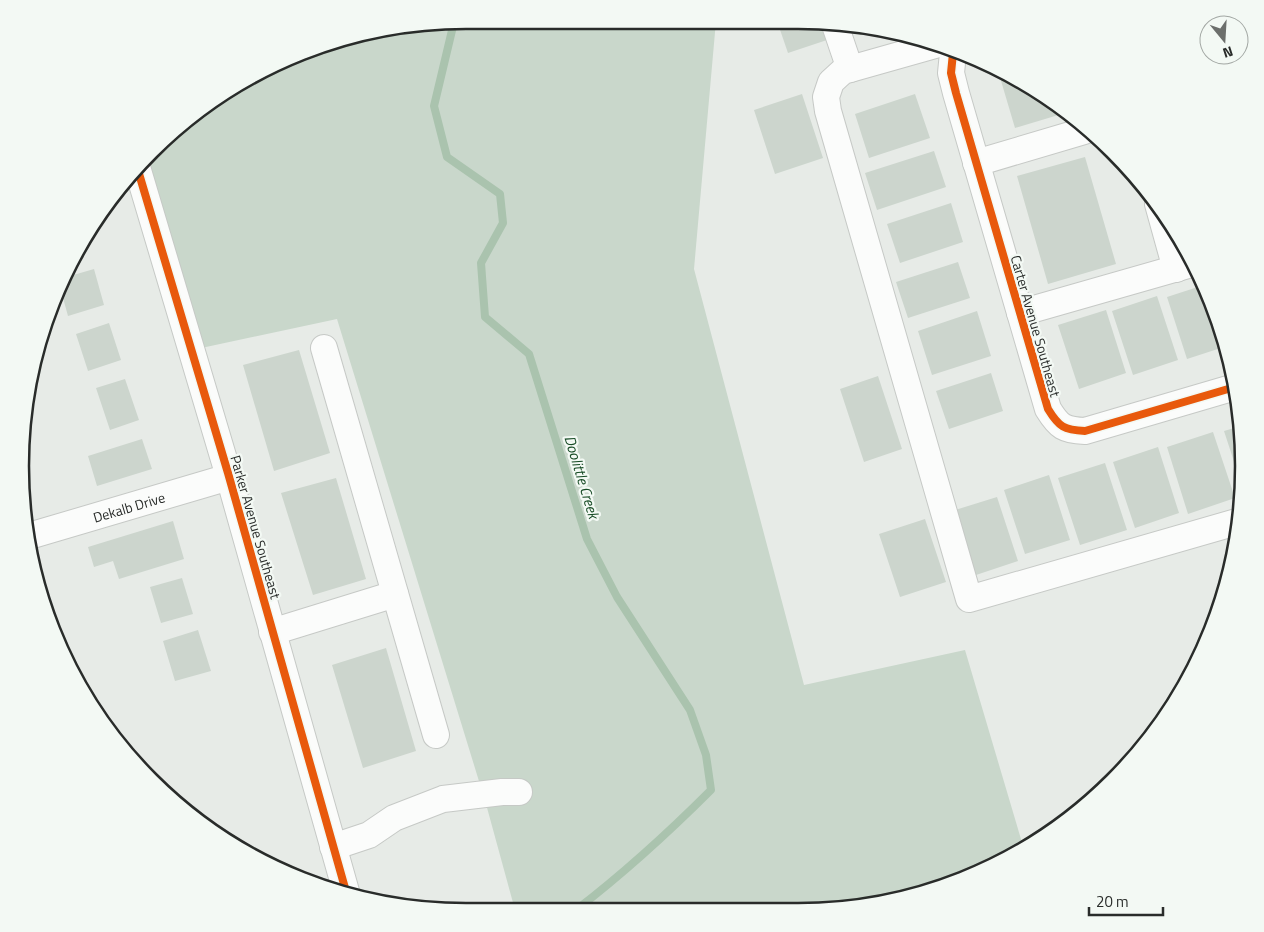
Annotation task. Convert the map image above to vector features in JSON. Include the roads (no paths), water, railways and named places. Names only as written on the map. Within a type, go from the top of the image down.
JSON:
[{"type":"street","points":[[837,31],[850,69]]},
{"type":"street","points":[[925,48],[843,71],[831,82],[826,97],[828,111],[969,600],[1232,523]]},
{"type":"street","name":"Carter Avenue Southeast","points":[[953,57],[951,73],[976,163],[1048,409],[1057,424],[1069,430],[1085,431],[1228,389]]},
{"type":"street","points":[[976,163],[1080,132]]},
{"type":"street","name":"Parker Avenue Southeast","points":[[139,175],[229,477],[343,885]]},
{"type":"street","points":[[1020,313],[1185,266],[1176,246]]},
{"type":"street","points":[[324,348],[436,735]]},
{"type":"street","name":"Dekalb Drive","points":[[34,535],[229,477]]},
{"type":"street","points":[[272,632],[395,594]]},
{"type":"street","points":[[333,847],[369,835],[394,818],[443,799],[502,792],[519,792]]},
{"type":"waterway","name":"Doolittle Creek","points":[[452,29],[434,106],[447,157],[500,194],[503,223],[481,263],[485,317],[529,354],[587,539],[617,597],[690,710],[706,755],[711,790],[679,822],[585,903]]}]
